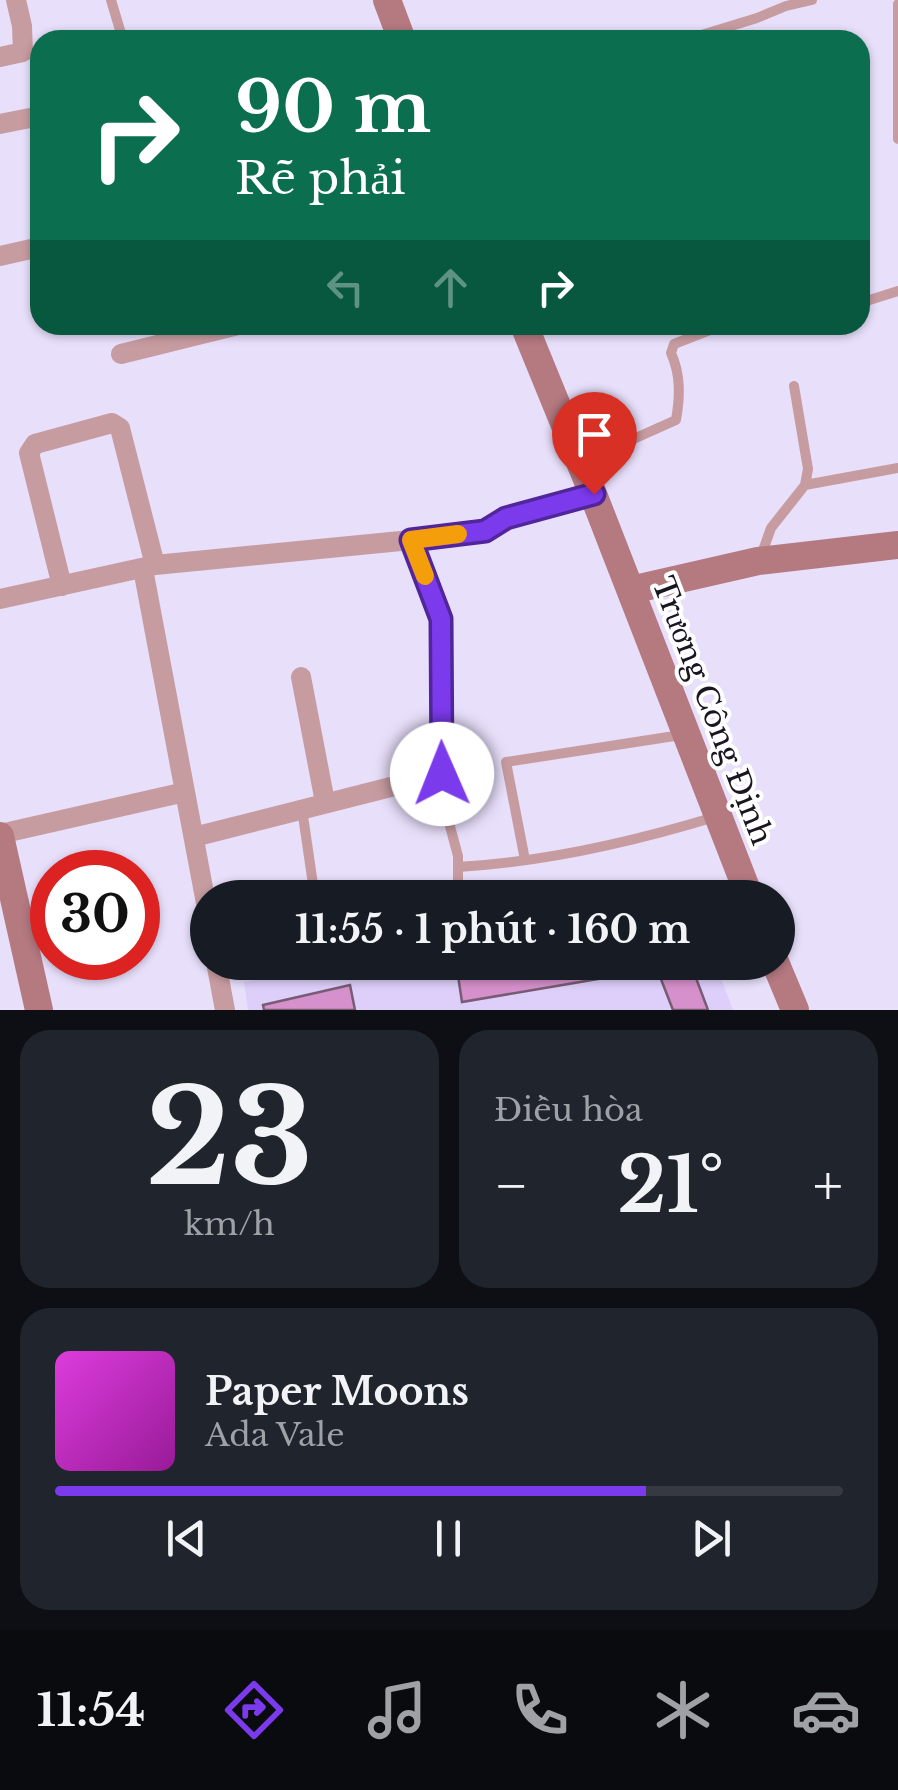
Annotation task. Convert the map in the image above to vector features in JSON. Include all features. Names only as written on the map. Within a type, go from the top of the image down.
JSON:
[{"type":"main road","points":[[387,0],[398,30]]},
{"type":"main road","name":"Trương Công Định","points":[[528,335],[743,880]]},
{"type":"main road","points":[[631,590],[758,561],[898,545]]},
{"type":"main road","points":[[0,835],[39,1010]]},
{"type":"main road","points":[[782,980],[795,1010]]},
{"type":"street","points":[[0,58],[23,52],[16,0]]},
{"type":"street","points":[[0,124],[30,118]]},
{"type":"street","points":[[0,256],[30,249]]},
{"type":"street","points":[[122,354],[198,335]]},
{"type":"street","points":[[62,586],[29,453],[35,444],[112,423],[120,428],[149,567],[202,880]]},
{"type":"street","points":[[0,600],[149,567],[485,531],[506,518],[594,494]]},
{"type":"street","points":[[411,540],[441,619],[444,804]]},
{"type":"street","points":[[302,677],[325,802]]},
{"type":"street","points":[[194,837],[442,774]]},
{"type":"street","points":[[0,835],[185,792]]},
{"type":"street","points":[[219,980],[225,1010]]},
{"type":"lane","points":[[110,0],[119,30]]},
{"type":"lane","points":[[719,30],[812,0]]},
{"type":"lane","points":[[898,4],[898,139]]},
{"type":"lane","points":[[870,300],[898,291]]},
{"type":"lane","points":[[581,463],[676,420],[680,398],[678,368],[671,354],[674,344],[693,335]]},
{"type":"lane","points":[[758,561],[771,528],[805,485],[808,469],[794,386]]},
{"type":"lane","points":[[805,485],[898,468]]},
{"type":"lane","points":[[525,860],[506,762],[688,734]]},
{"type":"lane","points":[[444,804],[458,856],[458,880]]},
{"type":"lane","points":[[302,808],[312,880]]},
{"type":"lane","points":[[458,867],[508,864],[629,841],[718,816]]},
{"type":"shaded area","points":[[722,980],[733,1010],[248,1010],[244,982]]},
{"type":"building","points":[[459,980],[592,980],[462,1002]]},
{"type":"building","points":[[661,980],[697,980],[708,1010],[673,1010]]},
{"type":"building","points":[[350,985],[355,1010],[264,1010],[263,1005]]},
{"type":"slow traffic","points":[[425,576],[411,540],[458,534]]},
{"type":"route","points":[[442,774],[441,619],[411,540],[485,531],[506,518],[594,494]]}]
